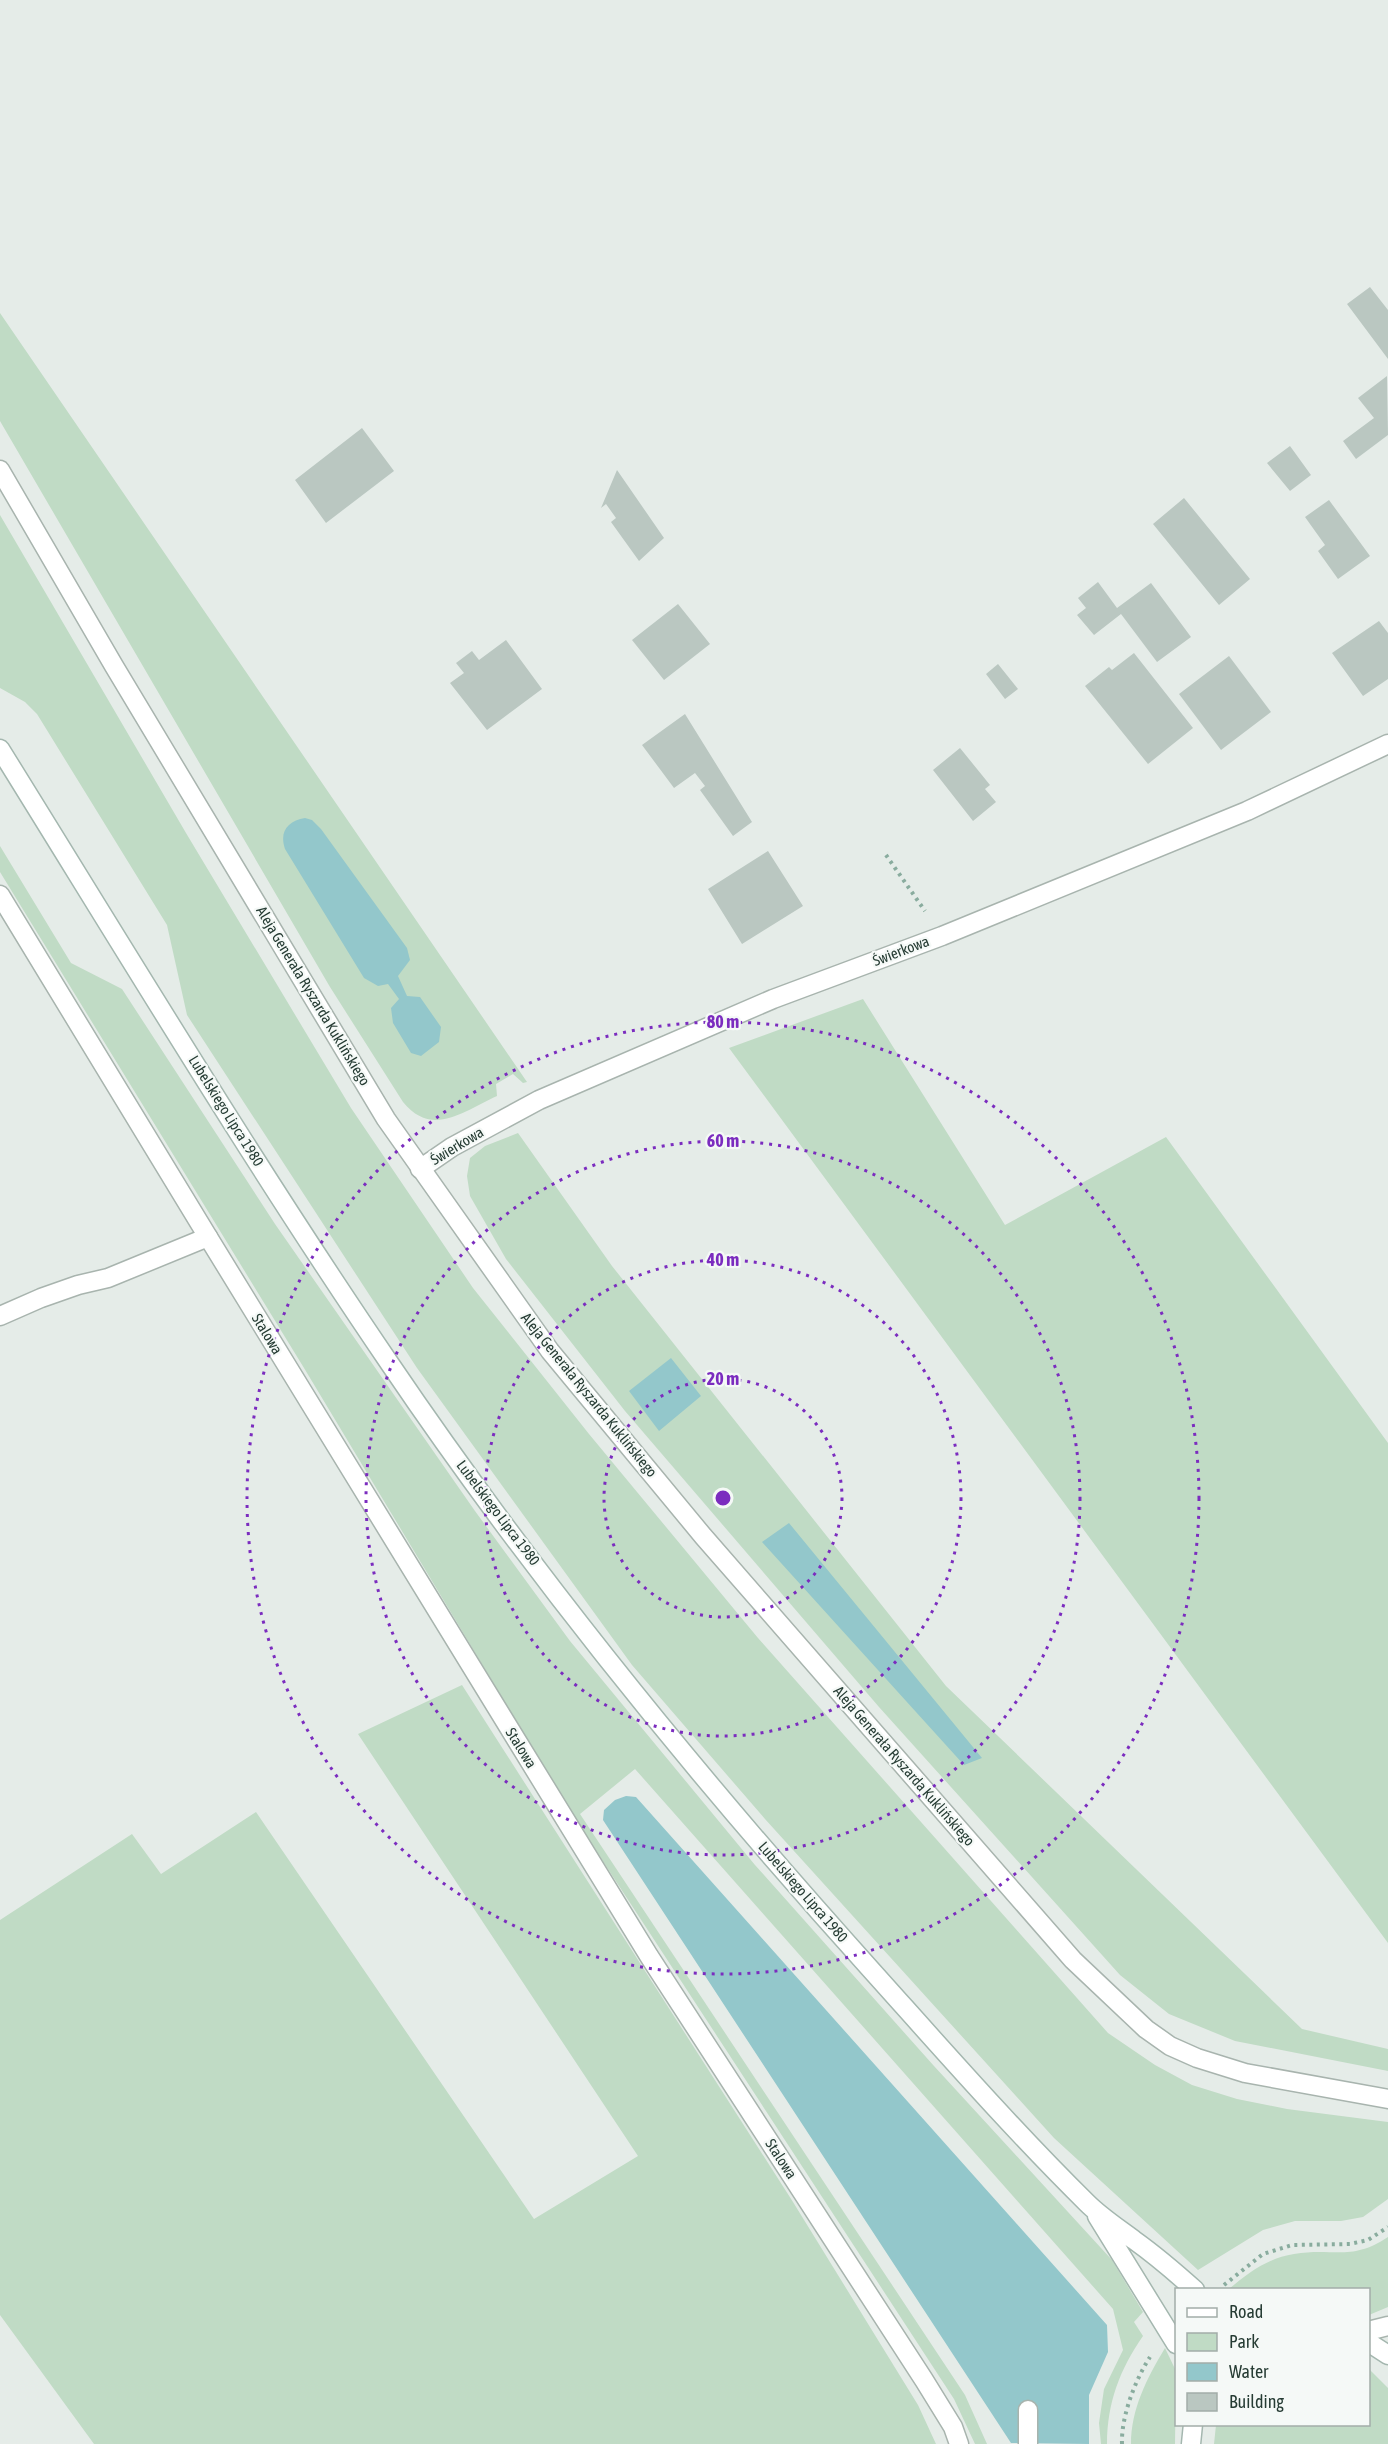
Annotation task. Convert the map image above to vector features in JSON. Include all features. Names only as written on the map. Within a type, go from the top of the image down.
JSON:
[{"type":"street","name":"Aleja Generała Ryszarda Kuklińskiego","points":[[0,470],[386,1119],[550,1351],[703,1536],[1073,1960],[1146,2029],[1170,2046],[1197,2058],[1245,2073],[1388,2099]]},
{"type":"street","name":"Świerkowa","points":[[420,1169],[452,1147],[539,1100],[773,999],[942,936],[1247,811],[1388,744]]},
{"type":"street","name":"Lubelskiego Lipca 1980","points":[[0,749],[283,1203],[392,1367],[508,1528],[661,1725],[778,1864],[932,2038],[1091,2207],[1194,2288]]},
{"type":"street","name":"Stalowa","points":[[0,895],[650,1956],[924,2380],[952,2427],[959,2444]]},
{"type":"street","points":[[0,1316],[41,1298],[78,1285],[108,1278],[208,1237]]},
{"type":"street","name":"Lubelskiego Lipca 1980","points":[[1091,2207],[1173,2338]]},
{"type":"street","points":[[1370,2330],[1388,2326]]},
{"type":"street","points":[[1370,2343],[1388,2355]]},
{"type":"street","points":[[1028,2410],[1028,2444]]},
{"type":"street","points":[[1191,2444],[1193,2426]]},
{"type":"path","points":[[886,855],[942,936]]},
{"type":"path","points":[[1220,2288],[1263,2254],[1292,2245],[1350,2244],[1368,2240],[1388,2227]]},
{"type":"path","points":[[1122,2444],[1127,2412],[1148,2360],[1173,2338]]},
{"type":"green space","points":[[0,313],[527,1082],[523,1083],[513,1074],[496,1084],[497,1096],[460,1114],[437,1120],[414,1113],[403,1102],[330,987],[0,421]]},
{"type":"green space","points":[[0,515],[186,833],[351,1108],[473,1288],[589,1434],[758,1638],[1108,2033],[1155,2065],[1192,2085],[1237,2099],[1287,2109],[1388,2122],[1388,2199],[1363,2217],[1341,2221],[1295,2221],[1263,2230],[1198,2270],[1054,2138],[765,1819],[632,1665],[417,1368],[187,1015],[167,925],[37,714],[25,702],[0,688]]},
{"type":"green space","points":[[0,846],[71,963],[122,989],[275,1224],[475,1511],[570,1641],[755,1865],[934,2066],[1112,2260],[1143,2312],[1134,2322],[1143,2336],[1116,2387],[1109,2414],[1107,2444],[1101,2444],[1099,2423],[1104,2389],[1123,2350],[1113,2309],[635,1769],[580,1814],[965,2395],[987,2444],[975,2444],[954,2399],[572,1814],[304,1368],[0,872]]},
{"type":"green space","points":[[863,999],[1005,1225],[1166,1137],[1388,1443],[1388,1943],[729,1048]]},
{"type":"green space","points":[[518,1133],[612,1266],[946,1686],[1302,2029],[1388,2049],[1388,2071],[1235,2041],[1169,2014],[1120,1975],[879,1707],[625,1411],[506,1259],[470,1196],[467,1176],[470,1158],[485,1146]]},
{"type":"green space","points":[[462,1685],[793,2202],[918,2405],[936,2444],[94,2444],[0,2315],[0,1920],[132,1834],[161,1874],[256,1812],[534,2219],[638,2156],[358,1734]]},
{"type":"green space","points":[[1388,2237],[1388,2307],[1370,2315],[1370,2288],[1230,2288],[1251,2272],[1285,2256],[1308,2252],[1352,2252],[1375,2245]]},
{"type":"green space","points":[[1165,2348],[1175,2369],[1175,2444],[1131,2444],[1137,2406]]},
{"type":"green space","points":[[1370,2370],[1388,2388],[1388,2444],[1214,2444],[1216,2426],[1370,2426]]},
{"type":"water","points":[[305,818],[312,820],[321,829],[407,948],[410,960],[398,976],[407,996],[420,997],[441,1027],[439,1042],[421,1056],[411,1053],[393,1023],[391,1008],[399,999],[388,984],[378,986],[364,978],[285,849],[283,837],[286,828]]},
{"type":"water","points":[[671,1358],[701,1396],[659,1431],[629,1391]]},
{"type":"water","points":[[789,1523],[982,1758],[964,1765],[762,1542]]},
{"type":"water","points":[[626,1796],[636,1797],[1107,2325],[1108,2352],[1089,2395],[1089,2444],[1011,2443],[603,1820],[604,1810],[615,1800]]},
{"type":"building","points":[[1370,287],[1388,310],[1388,359],[1347,304]]},
{"type":"building","points":[[1387,376],[1388,435],[1356,459],[1343,441],[1374,418],[1358,398]]},
{"type":"building","points":[[362,428],[394,471],[326,523],[295,480]]},
{"type":"building","points":[[1290,446],[1311,475],[1290,491],[1267,463]]},
{"type":"building","points":[[617,470],[664,538],[639,561],[611,522],[616,518],[606,504],[601,508]]},
{"type":"building","points":[[1184,498],[1250,579],[1219,605],[1153,524]]},
{"type":"building","points":[[1329,500],[1370,556],[1338,579],[1318,551],[1325,545],[1305,517]]},
{"type":"building","points":[[1098,582],[1117,608],[1151,583],[1191,637],[1157,662],[1121,614],[1094,635],[1077,615],[1086,608],[1078,598]]},
{"type":"building","points":[[678,604],[710,644],[664,680],[632,640]]},
{"type":"building","points":[[1379,621],[1388,633],[1388,679],[1363,696],[1332,653]]},
{"type":"building","points":[[506,640],[542,689],[487,730],[450,683],[464,673],[456,663],[472,651],[479,660]]},
{"type":"building","points":[[1134,653],[1193,728],[1148,764],[1085,686],[1109,667],[1112,670]]},
{"type":"building","points":[[1229,656],[1271,712],[1221,750],[1179,694]]},
{"type":"building","points":[[998,664],[1018,689],[1005,699],[986,674]]},
{"type":"building","points":[[685,714],[752,822],[733,836],[700,790],[705,786],[695,773],[674,788],[642,745]]},
{"type":"building","points":[[960,748],[990,785],[985,789],[996,802],[973,821],[933,770]]},
{"type":"building","points":[[768,851],[803,906],[742,944],[708,889]]}]
